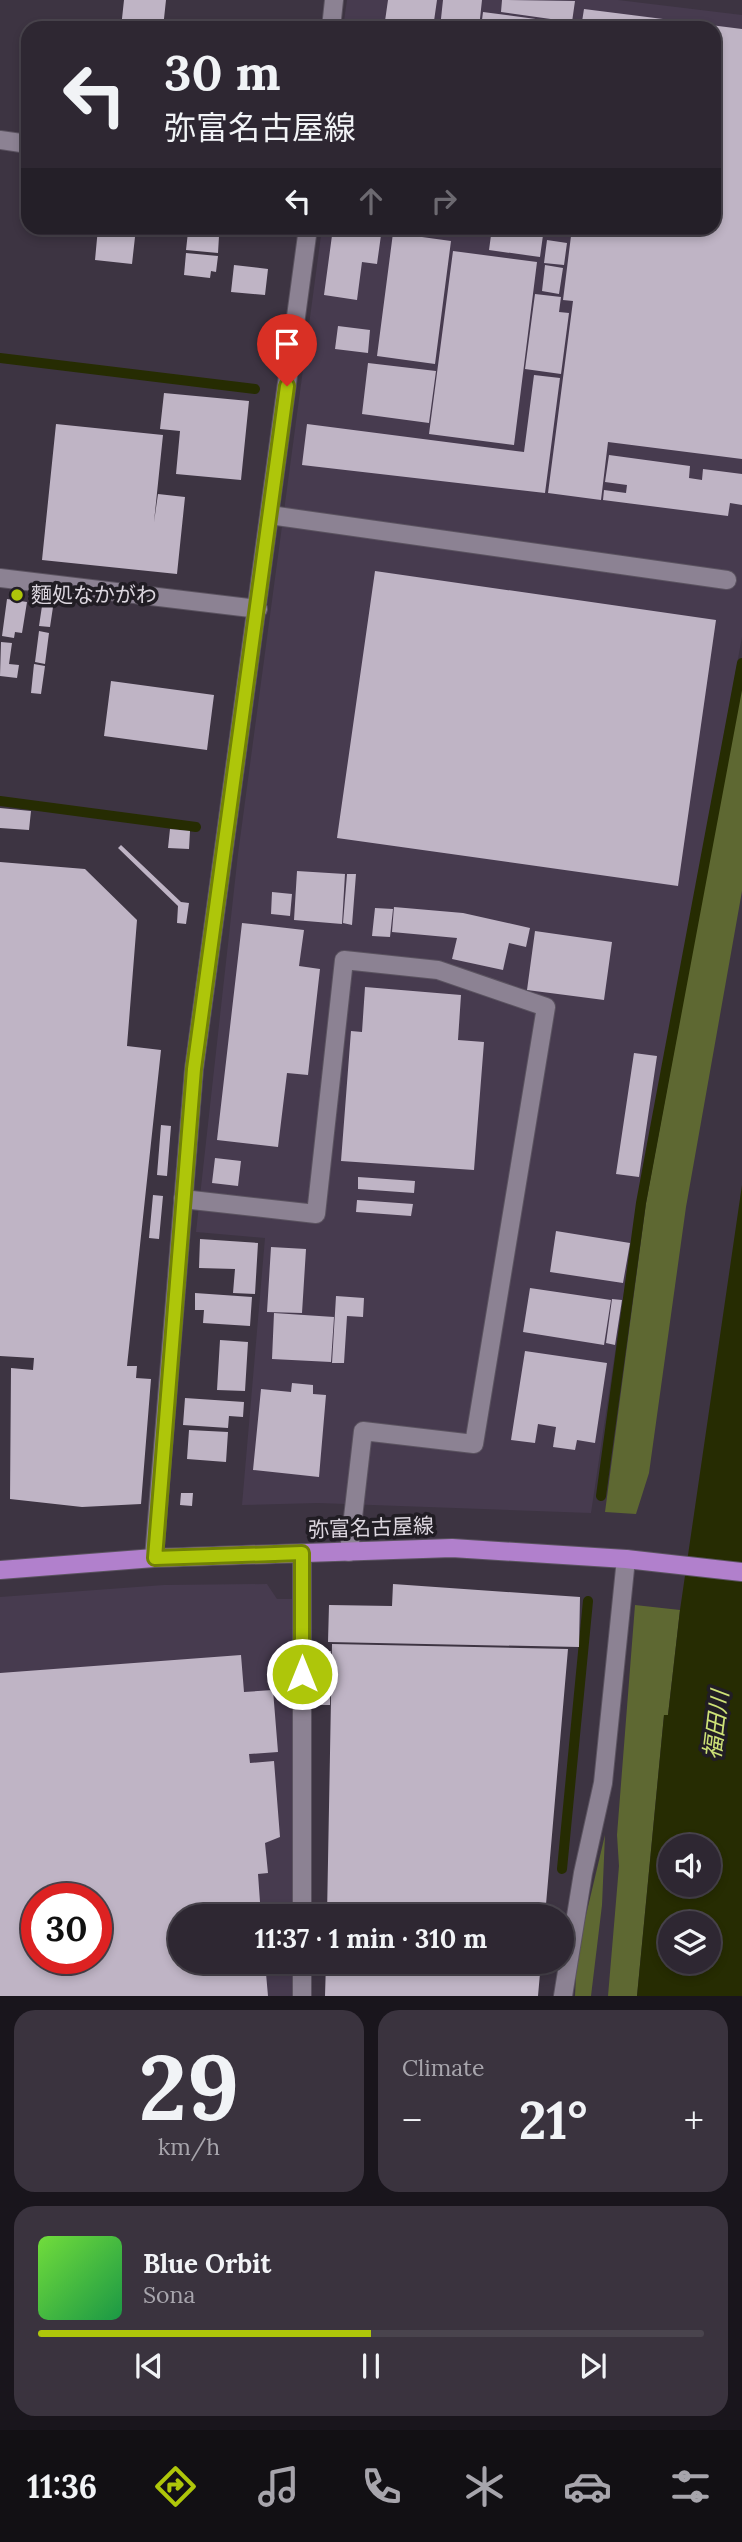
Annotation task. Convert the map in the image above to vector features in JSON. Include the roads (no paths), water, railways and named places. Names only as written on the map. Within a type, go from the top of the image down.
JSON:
[{"type":"main road","name":"弥富名古屋線","points":[[0,1570],[155,1558],[452,1548],[666,1562],[742,1572]]},
{"type":"street","points":[[332,21],[334,0]]},
{"type":"street","points":[[0,140],[21,143]]},
{"type":"street","points":[[155,1558],[194,1069],[307,235]]},
{"type":"street","points":[[270,515],[727,580]]},
{"type":"street","points":[[0,578],[257,609]]},
{"type":"street","points":[[183,1199],[316,1214],[344,960],[438,971],[547,1007],[474,1444],[363,1431],[349,1552]]},
{"type":"street","points":[[302,1553],[302,1904]]},
{"type":"street","points":[[563,1996],[583,1873],[603,1783],[625,1559]]},
{"type":"street","points":[[302,1974],[302,1996]]},
{"type":"water","name":"福田川","points":[[742,1185],[742,1996],[637,1996],[664,1715],[668,1715],[680,1610]]},
{"type":"waterway","points":[[0,358],[255,389]]},
{"type":"waterway","points":[[601,1496],[641,1203],[742,663]]},
{"type":"waterway","points":[[0,801],[196,827]]},
{"type":"waterway","points":[[562,1869],[588,1601]]},
{"type":"place","name":"麵処なかがわ","points":[[17,595]]}]
